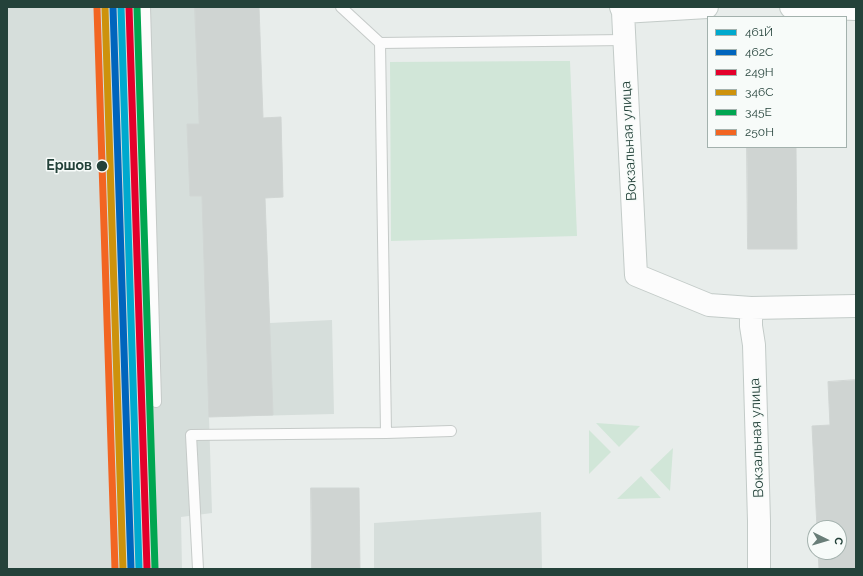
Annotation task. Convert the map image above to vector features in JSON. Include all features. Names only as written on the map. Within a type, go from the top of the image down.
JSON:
[{"type":"street","points":[[622,10],[707,7]]},
{"type":"street","points":[[791,7],[856,9]]},
{"type":"street","name":"Вокзальная улица","points":[[622,10],[636,275],[709,304],[750,308],[754,345],[759,569]]},
{"type":"street","points":[[750,308],[856,306]]},
{"type":"lane","points":[[145,7],[156,402]]},
{"type":"lane","points":[[341,7],[380,43],[624,40]]},
{"type":"lane","points":[[380,43],[386,433]]},
{"type":"lane","points":[[198,569],[190,435],[386,433],[451,430]]},
{"type":"shaded area","points":[[7,7],[259,7],[263,118],[281,117],[283,197],[265,198],[270,323],[332,320],[334,414],[209,417],[212,513],[181,517],[182,569],[7,569]]},
{"type":"shaded area","points":[[541,512],[542,569],[374,569],[374,523]]},
{"type":"green space","points":[[570,61],[577,236],[391,241],[390,62]]},
{"type":"green space","points":[[596,423],[640,426],[619,447]]},
{"type":"green space","points":[[589,430],[611,452],[589,474]]},
{"type":"green space","points":[[673,448],[670,491],[650,470]]},
{"type":"green space","points":[[641,476],[661,498],[617,499]]},
{"type":"building","points":[[195,7],[259,7],[263,118],[281,117],[283,197],[265,198],[273,415],[209,417],[202,196],[190,196],[187,124],[199,124]]},
{"type":"building","points":[[747,148],[796,148],[797,249],[748,249]]},
{"type":"building","points":[[856,380],[856,569],[819,569],[818,560],[847,560],[847,520],[817,520],[812,426],[830,425],[828,382]]},
{"type":"building","points":[[311,488],[359,488],[360,569],[312,569]]},
{"type":"transit line","name":"462С","points":[[113,7],[131,569]]},
{"type":"transit line","name":"461Й","points":[[121,7],[139,569]]},
{"type":"transit line","name":"249Н","points":[[129,7],[147,569]]},
{"type":"transit line","name":"345Е","points":[[137,7],[155,568]]},
{"type":"transit line","name":"250Н","points":[[97,8],[115,569]]},
{"type":"transit line","name":"346С","points":[[105,8],[123,569]]},
{"type":"place","name":"Ершов","points":[[102,166]]}]
